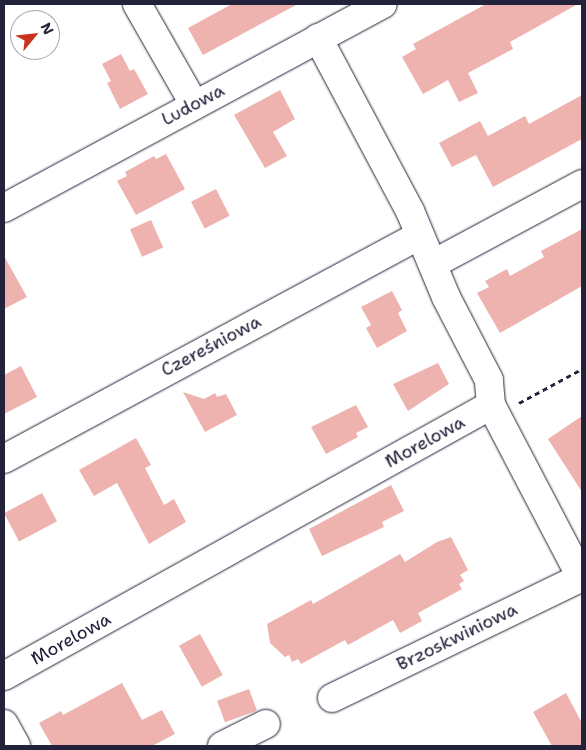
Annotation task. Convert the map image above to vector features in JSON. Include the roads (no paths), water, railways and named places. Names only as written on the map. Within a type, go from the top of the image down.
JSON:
[{"type":"street","points":[[137,4],[194,104]]},
{"type":"street","name":"Ludowa","points":[[4,208],[382,4]]},
{"type":"street","points":[[318,38],[410,211],[432,264],[489,380],[493,409],[582,577]]},
{"type":"street","points":[[432,264],[582,184]]},
{"type":"street","name":"Czereśniowa","points":[[4,459],[420,235]]},
{"type":"street","name":"Morelowa","points":[[4,676],[493,409]]},
{"type":"street","name":"Brzoskwiniowa","points":[[332,698],[582,577]]},
{"type":"street","points":[[4,724],[16,746]]},
{"type":"street","points":[[222,746],[266,724]]}]
